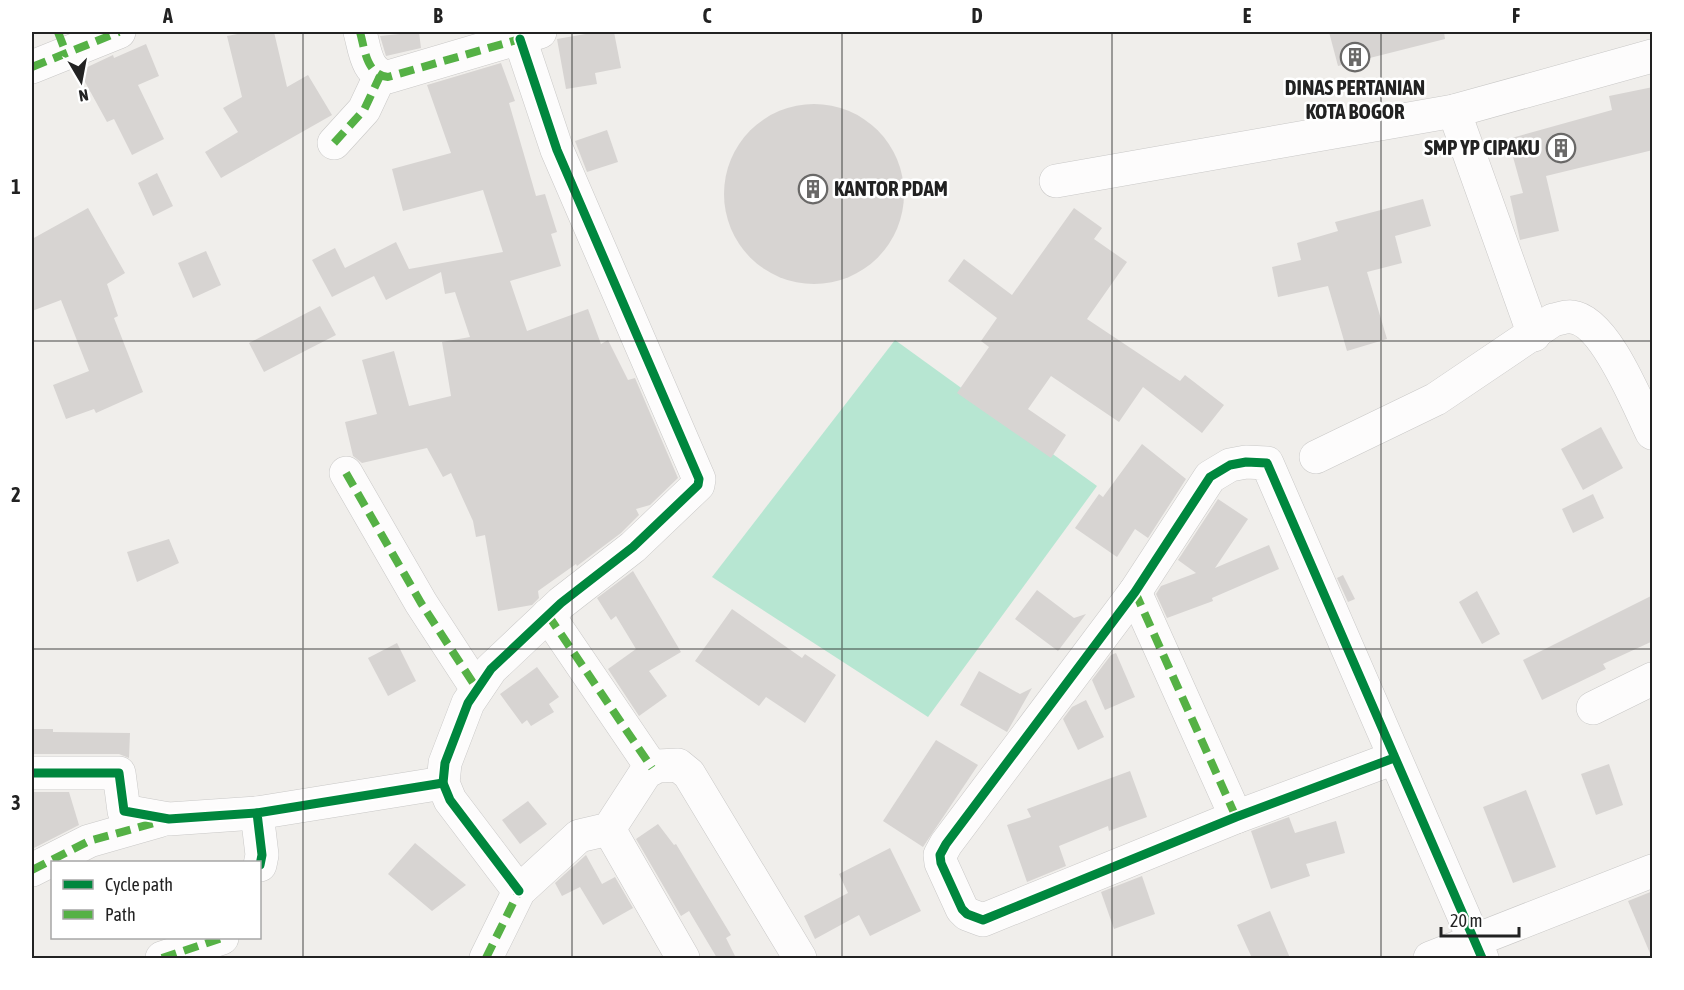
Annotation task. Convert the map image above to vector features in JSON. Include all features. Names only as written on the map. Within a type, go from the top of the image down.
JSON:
[{"type":"street","points":[[32,67],[62,42],[119,32]]},
{"type":"street","points":[[360,32],[371,68],[380,76],[388,77],[531,35],[557,150],[699,478],[698,485],[633,547],[548,615],[491,669],[468,703],[445,763],[443,783],[450,800],[519,891]]},
{"type":"street","points":[[1056,181],[1454,111],[1653,56]]},
{"type":"street","points":[[334,143],[364,110],[380,76]]},
{"type":"street","points":[[1454,111],[1534,335]]},
{"type":"street","points":[[1316,458],[1436,399],[1553,320],[1571,316],[1586,322],[1606,344],[1653,433]]},
{"type":"street","points":[[1394,758],[1236,817],[983,920],[974,918],[962,909],[944,871],[940,855],[1136,592],[1210,477],[1230,465],[1246,462],[1268,463],[1478,949]]},
{"type":"street","points":[[346,472],[421,603],[477,689]]},
{"type":"street","points":[[1136,592],[1236,817]]},
{"type":"street","points":[[548,615],[652,768]]},
{"type":"street","points":[[1593,708],[1653,679]]},
{"type":"street","points":[[486,958],[519,891],[579,836],[609,829],[646,772],[652,768],[678,765],[689,774],[800,958]]},
{"type":"street","points":[[32,773],[119,773],[124,811],[169,819]]},
{"type":"street","points":[[32,870],[89,841],[135,826],[169,819],[257,813],[443,783]]},
{"type":"street","points":[[257,813],[261,861]]},
{"type":"street","points":[[609,829],[683,958]]},
{"type":"street","points":[[1430,958],[1478,949],[1653,871]]},
{"type":"street","points":[[162,958],[219,939]]},
{"type":"green space","points":[[895,340],[1097,486],[928,717],[712,577]]},
{"type":"building","points":[[248,32],[274,32],[287,87],[308,75],[332,115],[221,178],[205,152],[238,132],[223,108],[242,97],[227,36]]},
{"type":"building","points":[[419,32],[421,48],[386,56],[380,36]]},
{"type":"building","points":[[597,32],[614,32],[621,68],[595,73],[597,84],[566,89],[557,39]]},
{"type":"building","name":"DINAS PERTANIAN KOTA BOGOR","points":[[1329,32],[1444,32],[1445,39],[1338,66]]},
{"type":"building","points":[[146,44],[159,76],[138,85],[164,139],[132,155],[114,119],[107,122],[79,71],[113,55],[114,58]]},
{"type":"building","points":[[501,63],[515,101],[509,103],[536,196],[545,194],[557,232],[551,234],[561,266],[510,281],[527,331],[588,309],[601,344],[608,340],[628,380],[635,378],[678,478],[650,505],[636,509],[639,515],[621,533],[577,566],[576,564],[538,591],[539,598],[532,605],[498,611],[485,535],[476,537],[473,521],[451,473],[443,477],[427,448],[362,463],[353,456],[345,422],[377,414],[362,360],[394,351],[409,406],[451,396],[442,342],[470,337],[455,292],[445,294],[441,272],[386,300],[374,276],[332,297],[312,260],[335,248],[345,268],[396,242],[409,269],[503,252],[483,190],[403,211],[392,169],[451,153],[427,85]]},
{"type":"building","points":[[1653,87],[1653,150],[1546,176],[1559,231],[1520,240],[1510,196],[1523,193],[1508,139],[1612,110],[1609,96]]},
{"type":"building","name":"KANTOR PDAM","points":[[814,104],[848,111],[877,131],[897,160],[904,194],[897,228],[877,257],[848,277],[814,284],[780,277],[751,257],[731,228],[724,194],[731,160],[751,131],[780,111]]},
{"type":"building","points":[[607,130],[618,162],[587,172],[575,141]]},
{"type":"building","points":[[157,173],[173,206],[153,216],[138,183]]},
{"type":"building","points":[[1423,199],[1431,226],[1395,236],[1402,263],[1367,272],[1387,339],[1347,351],[1328,286],[1278,297],[1272,267],[1301,260],[1297,243],[1338,231],[1335,222]]},
{"type":"building","points":[[88,208],[125,273],[107,284],[118,316],[114,318],[143,392],[96,413],[94,409],[66,419],[53,385],[89,371],[61,300],[32,311],[32,239]]},
{"type":"building","points":[[1074,208],[1102,228],[1094,239],[1127,262],[1087,319],[1180,381],[1185,375],[1224,405],[1202,433],[1143,387],[1119,422],[1051,376],[1028,409],[1066,435],[1051,458],[957,393],[989,347],[981,341],[997,318],[948,281],[964,259],[1012,295]]},
{"type":"building","points":[[206,251],[221,285],[193,298],[178,263]]},
{"type":"building","points":[[320,306],[336,335],[264,372],[249,343]]},
{"type":"building","points":[[1601,427],[1623,468],[1583,490],[1561,449]]},
{"type":"building","points":[[1142,444],[1186,479],[1148,538],[1135,529],[1117,557],[1075,528],[1099,494],[1103,497]]},
{"type":"building","points":[[1593,494],[1604,518],[1573,533],[1562,509]]},
{"type":"building","points":[[1218,499],[1248,519],[1215,568],[1269,545],[1279,569],[1212,598],[1213,601],[1167,618],[1156,594],[1161,586],[1196,573],[1178,560]]},
{"type":"building","points":[[169,539],[179,563],[137,582],[127,552]]},
{"type":"building","points":[[633,571],[681,652],[649,671],[667,696],[639,716],[608,669],[636,649],[616,616],[611,620],[597,598]]},
{"type":"building","points":[[1343,575],[1355,599],[1348,602],[1337,578]]},
{"type":"building","points":[[1037,590],[1074,618],[1086,614],[1058,651],[1015,619]]},
{"type":"building","points":[[1477,591],[1500,634],[1482,644],[1459,602]]},
{"type":"building","points":[[1653,595],[1653,641],[1603,664],[1606,669],[1542,700],[1523,660]]},
{"type":"building","points":[[732,609],[802,658],[805,654],[836,675],[805,723],[766,697],[759,706],[695,661]]},
{"type":"building","points":[[397,643],[416,681],[388,696],[368,658]]},
{"type":"building","points":[[1116,653],[1135,697],[1105,710],[1092,680],[1111,655]]},
{"type":"building","points":[[537,667],[559,697],[549,704],[554,712],[531,726],[527,720],[522,724],[500,694]]},
{"type":"building","points":[[979,671],[1020,694],[1032,688],[1007,732],[960,705]]},
{"type":"building","points":[[1086,700],[1104,737],[1078,750],[1063,719],[1072,707]]},
{"type":"building","points":[[32,729],[53,729],[53,732],[130,733],[129,758],[119,754],[32,754]]},
{"type":"building","points":[[936,740],[978,765],[923,847],[883,821]]},
{"type":"building","points":[[1609,764],[1623,805],[1596,815],[1581,774]]},
{"type":"building","points":[[1130,771],[1147,817],[1109,831],[1108,826],[1059,846],[1066,866],[1027,882],[1007,825],[1031,817],[1027,809]]},
{"type":"building","points":[[1526,790],[1556,867],[1513,883],[1483,807]]},
{"type":"building","points":[[32,792],[69,792],[79,825],[32,849]]},
{"type":"building","points":[[528,801],[547,824],[520,844],[502,820]]},
{"type":"building","points":[[1289,817],[1295,833],[1336,821],[1345,853],[1306,864],[1310,876],[1271,889],[1251,831]]},
{"type":"building","points":[[658,824],[674,845],[676,844],[731,935],[726,938],[736,958],[717,958],[689,911],[681,916],[636,839]]},
{"type":"building","points":[[415,843],[466,885],[432,911],[388,874]]},
{"type":"building","points":[[890,848],[921,911],[870,936],[859,915],[815,939],[804,916],[848,893],[839,874]]},
{"type":"building","points":[[586,855],[602,884],[615,877],[633,908],[603,925],[580,887],[562,896],[555,883]]},
{"type":"building","points":[[1142,876],[1155,914],[1114,929],[1101,892]]},
{"type":"building","points":[[1653,891],[1653,958],[1652,958],[1628,901]]},
{"type":"building","points":[[1270,911],[1290,958],[1252,958],[1237,925]]},
{"type":"marked path","points":[[58,32],[66,53]]},
{"type":"marked path","points":[[32,67],[119,32]]},
{"type":"marked path","points":[[360,32],[371,66],[381,75],[388,77],[520,39]]},
{"type":"marked path","points":[[334,143],[364,110],[380,76]]},
{"type":"marked path","points":[[346,473],[421,603],[477,689]]},
{"type":"marked path","points":[[1135,592],[1236,817]]},
{"type":"marked path","points":[[548,615],[652,768]]},
{"type":"marked path","points":[[32,870],[89,841],[158,822]]},
{"type":"marked path","points":[[486,958],[519,891],[516,887]]},
{"type":"marked path","points":[[162,958],[219,939]]},
{"type":"cycle path","points":[[519,891],[450,800],[443,783],[445,763],[468,703],[491,669],[561,603],[633,547],[698,485],[699,479],[557,150],[520,39]]},
{"type":"cycle path","points":[[1394,758],[1236,817],[983,920],[967,914],[962,909],[941,863],[940,855],[946,844],[1135,592],[1210,477],[1230,465],[1246,462],[1267,463],[1482,958]]},
{"type":"cycle path","points":[[32,773],[119,773],[124,811],[169,819],[257,813]]},
{"type":"cycle path","points":[[261,861],[257,813],[443,783]]},
{"type":"place","name":"DINAS PERTANIAN KOTA BOGOR","points":[[1355,57]]},
{"type":"place","name":"SMP YP CIPAKU","points":[[1561,148]]},
{"type":"place","name":"KANTOR PDAM","points":[[813,189]]}]
